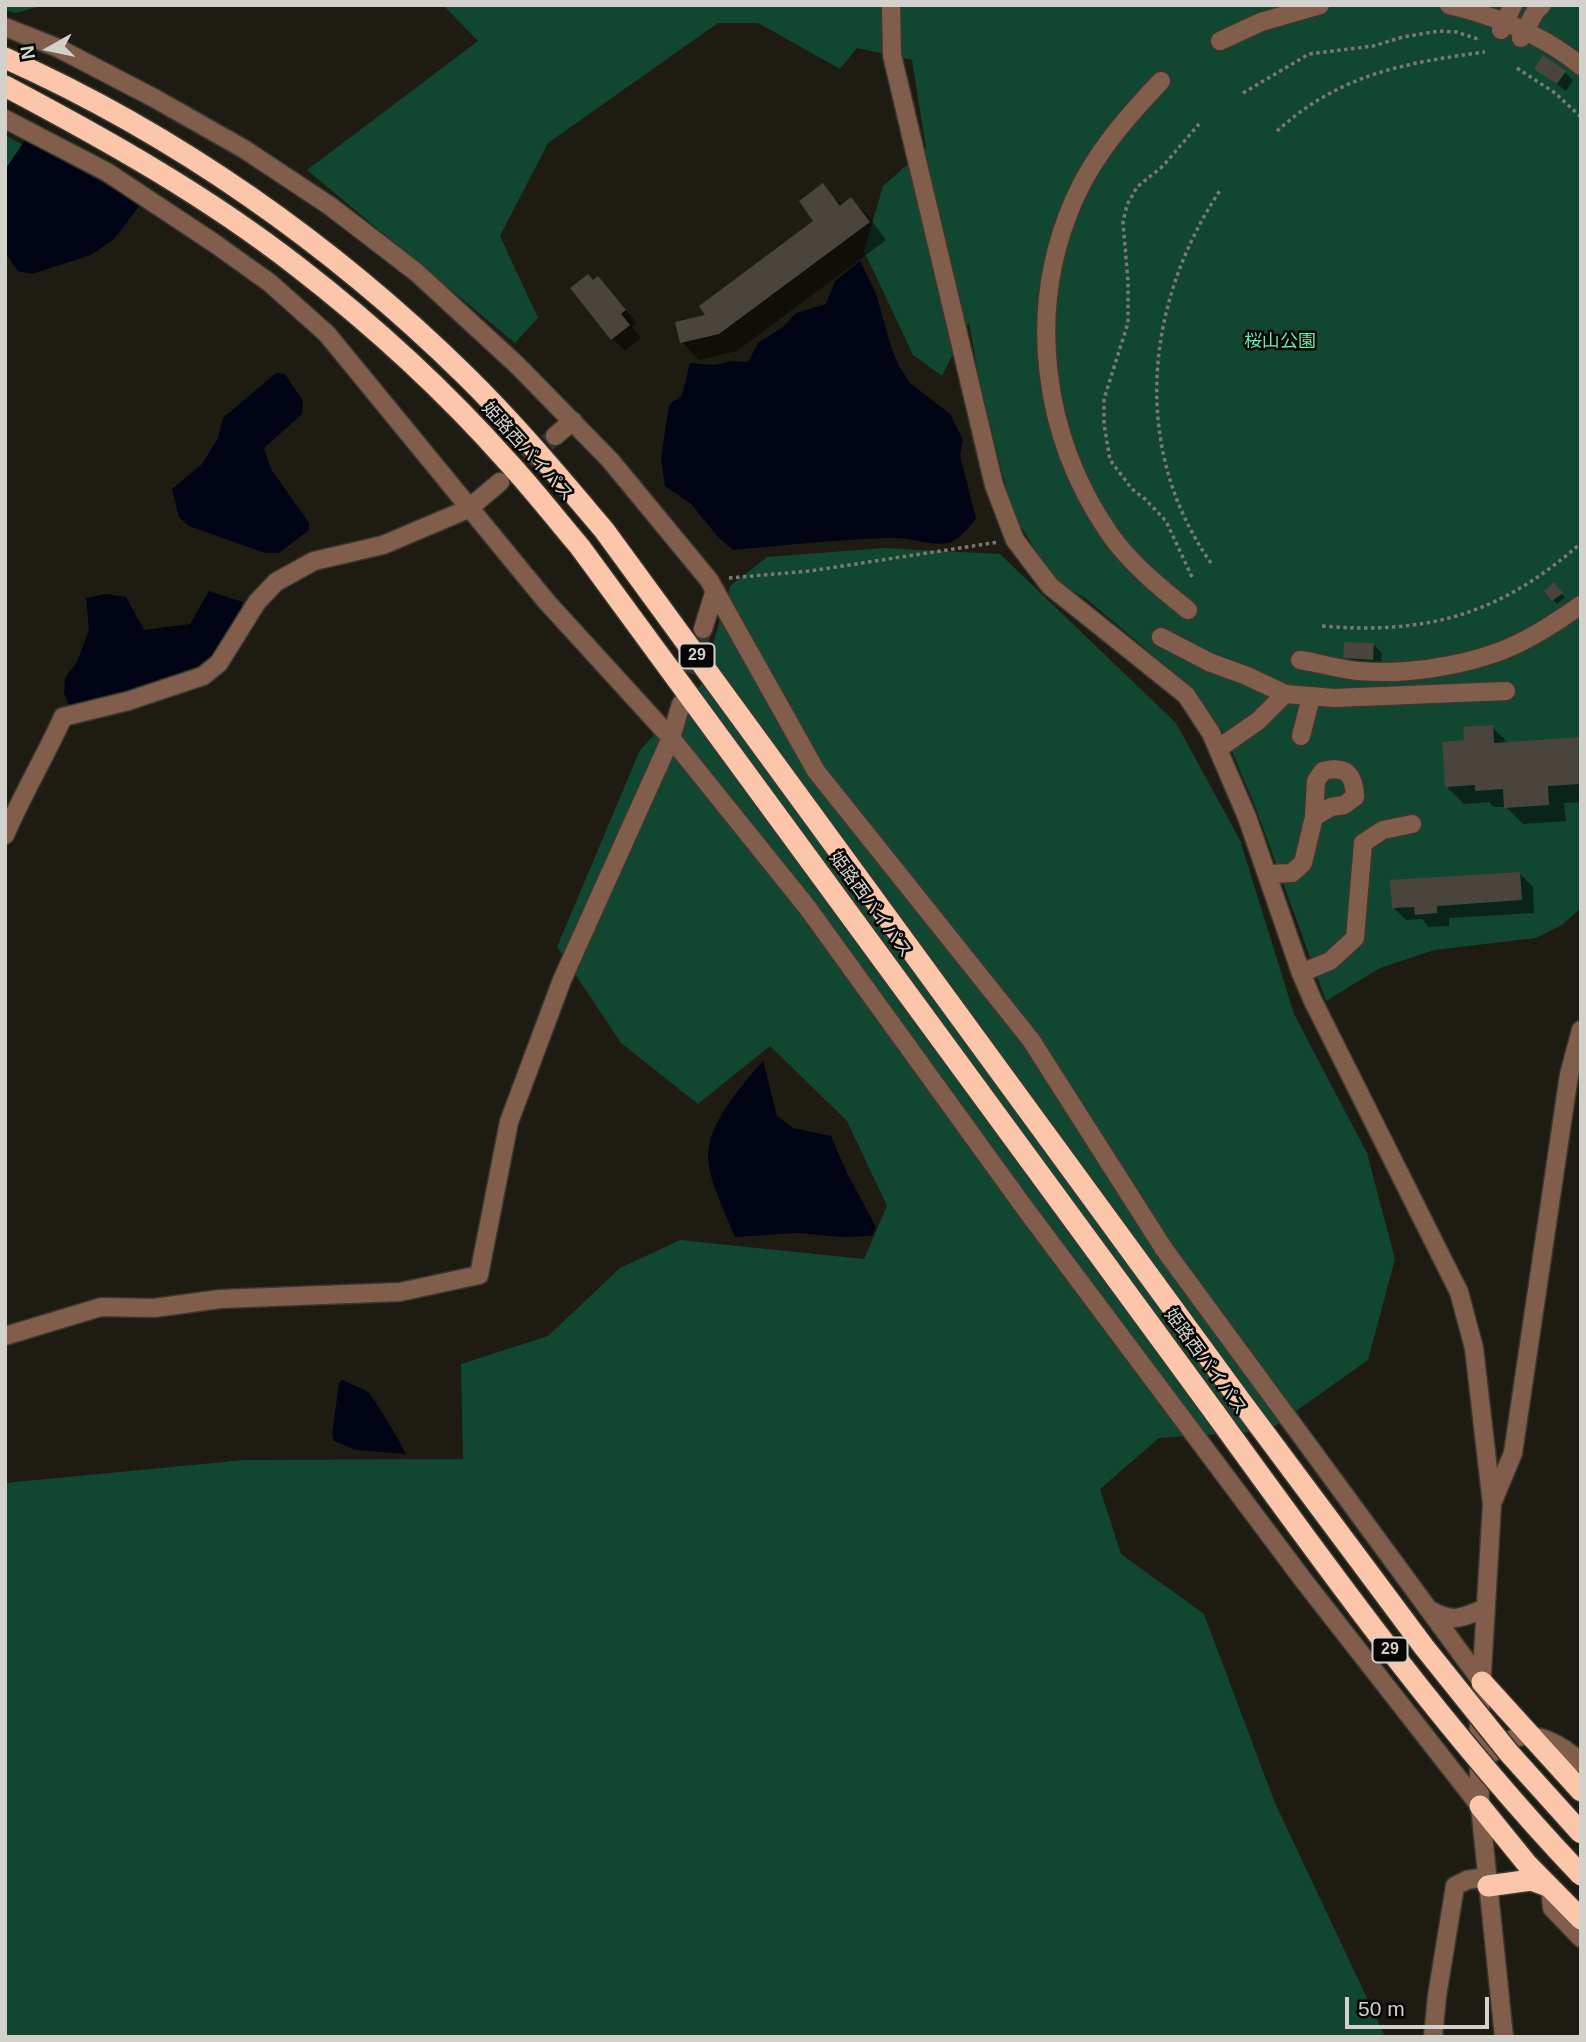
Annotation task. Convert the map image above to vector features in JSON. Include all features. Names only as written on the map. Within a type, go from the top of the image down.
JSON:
[{"type":"highway","name":"姫路西バイパス","points":[[10,60],[94,101],[173,147],[246,194],[313,243],[379,297],[465,375],[529,443],[620,552],[1237,1396],[1424,1647],[1509,1753],[1581,1833]]},
{"type":"highway","name":"姫路西バイパス","points":[[5,86],[159,172],[230,217],[298,267],[390,345],[445,396],[508,461],[588,558],[1401,1665],[1486,1770],[1581,1875]]},
{"type":"highway","points":[[1482,1682],[1581,1791]]},
{"type":"highway","points":[[1480,1806],[1550,1888],[1581,1919]]},
{"type":"highway","points":[[1487,1882],[1531,1880],[1550,1888]]},
{"type":"street","points":[[891,5],[892,55],[994,485],[1015,540],[1050,586],[1186,695],[1219,748],[1268,874],[1301,973],[1459,1292],[1474,1348],[1492,1504],[1478,1728],[1480,1806],[1504,2037]]},
{"type":"street","points":[[1220,41],[1261,22],[1320,5]]},
{"type":"street","points":[[1449,5],[1480,12],[1502,26],[1564,52],[1581,66]]},
{"type":"street","points":[[1502,26],[1513,5]]},
{"type":"street","points":[[1523,35],[1542,5]]},
{"type":"street","points":[[5,27],[58,48],[154,98],[244,149],[330,206],[416,272],[517,365],[610,460],[712,585],[816,771],[1031,1040],[1164,1249],[1482,1682]]},
{"type":"street","points":[[1161,81],[1119,126],[1070,209],[1052,270],[1046,330],[1047,369],[1056,417],[1067,454],[1083,490],[1110,534],[1136,565],[1188,610]]},
{"type":"street","points":[[5,118],[107,172],[214,243],[270,283],[327,334],[468,509],[546,601],[671,738],[807,907],[1032,1219],[1304,1581],[1480,1806]]},
{"type":"street","points":[[555,436],[573,421]]},
{"type":"street","points":[[5,835],[63,717],[128,701],[203,676],[219,663],[257,602],[276,582],[314,561],[383,545],[468,509],[500,482]]},
{"type":"street","points":[[703,629],[712,585]]},
{"type":"street","points":[[1300,660],[1357,671],[1385,672],[1466,661],[1502,651],[1534,635],[1581,605]]},
{"type":"street","points":[[1161,637],[1209,662],[1285,694],[1311,697],[1506,691]]},
{"type":"street","points":[[1219,748],[1258,720],[1285,694]]},
{"type":"street","points":[[1301,736],[1311,697]]},
{"type":"street","points":[[5,1336],[101,1307],[153,1308],[220,1299],[400,1292],[479,1275],[509,1122],[562,980],[671,738],[681,704]]},
{"type":"street","points":[[1268,874],[1292,873],[1303,863],[1314,817]]},
{"type":"street","points":[[1301,973],[1330,961],[1355,938],[1363,843],[1383,830],[1412,824]]},
{"type":"street","points":[[1492,1504],[1513,1454],[1569,1075],[1581,1030]]},
{"type":"street","points":[[1427,1608],[1445,1619],[1486,1608]]},
{"type":"street","points":[[1429,1740],[1454,1738],[1478,1728]]},
{"type":"street","points":[[1479,1762],[1514,1738],[1531,1737],[1563,1746],[1581,1763]]},
{"type":"street","points":[[1433,2037],[1455,1886],[1467,1880],[1487,1882]]},
{"type":"street","points":[[1550,1888],[1552,1908],[1581,1938]]},
{"type":"path","points":[[1243,93],[1309,54],[1373,46],[1403,37],[1439,32],[1456,32],[1478,39]]},
{"type":"path","points":[[1277,131],[1322,97],[1369,75],[1416,62],[1485,52]]},
{"type":"path","points":[[1517,68],[1555,93],[1581,117]]},
{"type":"path","points":[[1192,577],[1166,521],[1132,489],[1110,460],[1104,412],[1107,388],[1128,323],[1123,222],[1127,205],[1137,187],[1163,166],[1199,124]]},
{"type":"path","points":[[1211,563],[1198,545],[1184,515],[1168,469],[1159,418],[1157,382],[1162,329],[1175,278],[1185,251],[1221,189]]},
{"type":"path","points":[[712,585],[1015,540]]},
{"type":"path","points":[[1322,626],[1401,628],[1431,624],[1457,616],[1509,594],[1539,577],[1581,543]]},
{"type":"green space","points":[[5,5],[45,5],[15,13],[5,10]]},
{"type":"green space","name":"桜山公園","points":[[443,5],[1581,5],[1581,908],[1562,925],[1536,938],[1434,950],[1380,968],[1326,1001],[1255,806],[1225,735],[1193,688],[1085,598],[1054,580],[1012,512],[979,379],[969,322],[942,376],[913,355],[864,251],[883,186],[926,148],[912,60],[857,48],[840,69],[758,23],[718,23],[548,143],[500,236],[538,318],[515,343],[307,170],[478,41]]},
{"type":"green space","points":[[5,135],[23,145],[5,170]]},
{"type":"green space","points":[[884,548],[1000,554],[1176,723],[1240,840],[1294,1014],[1367,1153],[1395,1259],[1368,1360],[1268,1431],[1159,1438],[1100,1489],[1121,1554],[1204,1614],[1275,1803],[1384,2034],[1383,2037],[5,2037],[5,1483],[244,1460],[463,1459],[461,1364],[548,1336],[620,1268],[680,1240],[864,1259],[887,1206],[847,1121],[770,1046],[698,1104],[621,1043],[557,947],[640,750],[701,685],[730,586],[767,557]]},
{"type":"shaded area","points":[[25,140],[141,204],[114,239],[91,255],[32,274],[18,271],[5,253],[5,170]]},
{"type":"shaded area","points":[[860,261],[876,294],[899,366],[910,383],[950,414],[963,440],[960,456],[976,518],[960,536],[948,543],[901,538],[814,542],[733,550],[718,537],[691,504],[665,486],[661,458],[669,405],[682,395],[690,363],[714,365],[732,361],[748,362],[758,343],[783,327],[796,313],[826,304],[835,281]]},
{"type":"shaded area","points":[[276,373],[285,374],[303,401],[302,414],[264,448],[271,469],[309,523],[309,530],[279,553],[265,553],[189,526],[179,517],[172,489],[202,464],[218,438],[223,418]]},
{"type":"shaded area","points":[[209,591],[243,602],[239,618],[214,659],[202,670],[108,699],[69,705],[64,693],[65,678],[77,662],[89,630],[86,598],[106,594],[126,597],[144,630],[190,624]]},
{"type":"shaded area","points":[[763,1061],[777,1116],[793,1128],[831,1136],[876,1227],[872,1236],[841,1237],[798,1233],[735,1237],[712,1177],[708,1159],[709,1146],[727,1106]]},
{"type":"shaded area","points":[[342,1380],[368,1392],[406,1454],[356,1450],[334,1441],[332,1435],[339,1383]]},
{"type":"building","points":[[1543,55],[1566,71],[1557,84],[1534,69]]},
{"type":"building","points":[[823,183],[840,206],[851,197],[870,222],[719,334],[680,343],[675,322],[705,315],[699,306],[813,221],[799,201]]},
{"type":"building","points":[[588,274],[593,280],[598,276],[626,310],[621,314],[630,325],[611,340],[570,288]]},
{"type":"building","points":[[1554,582],[1563,593],[1552,601],[1544,591]]},
{"type":"building","points":[[1344,642],[1374,643],[1373,660],[1343,658]]},
{"type":"building","points":[[1493,725],[1494,743],[1581,737],[1581,784],[1548,786],[1549,805],[1504,808],[1503,789],[1475,791],[1475,785],[1445,787],[1442,742],[1464,740],[1463,727]]},
{"type":"building","points":[[1520,872],[1522,900],[1437,906],[1437,913],[1415,915],[1414,907],[1392,908],[1390,880]]},
{"type":"tunnel","points":[[506,478],[555,436]]},
{"type":"tunnel","points":[[682,699],[703,629]]}]
